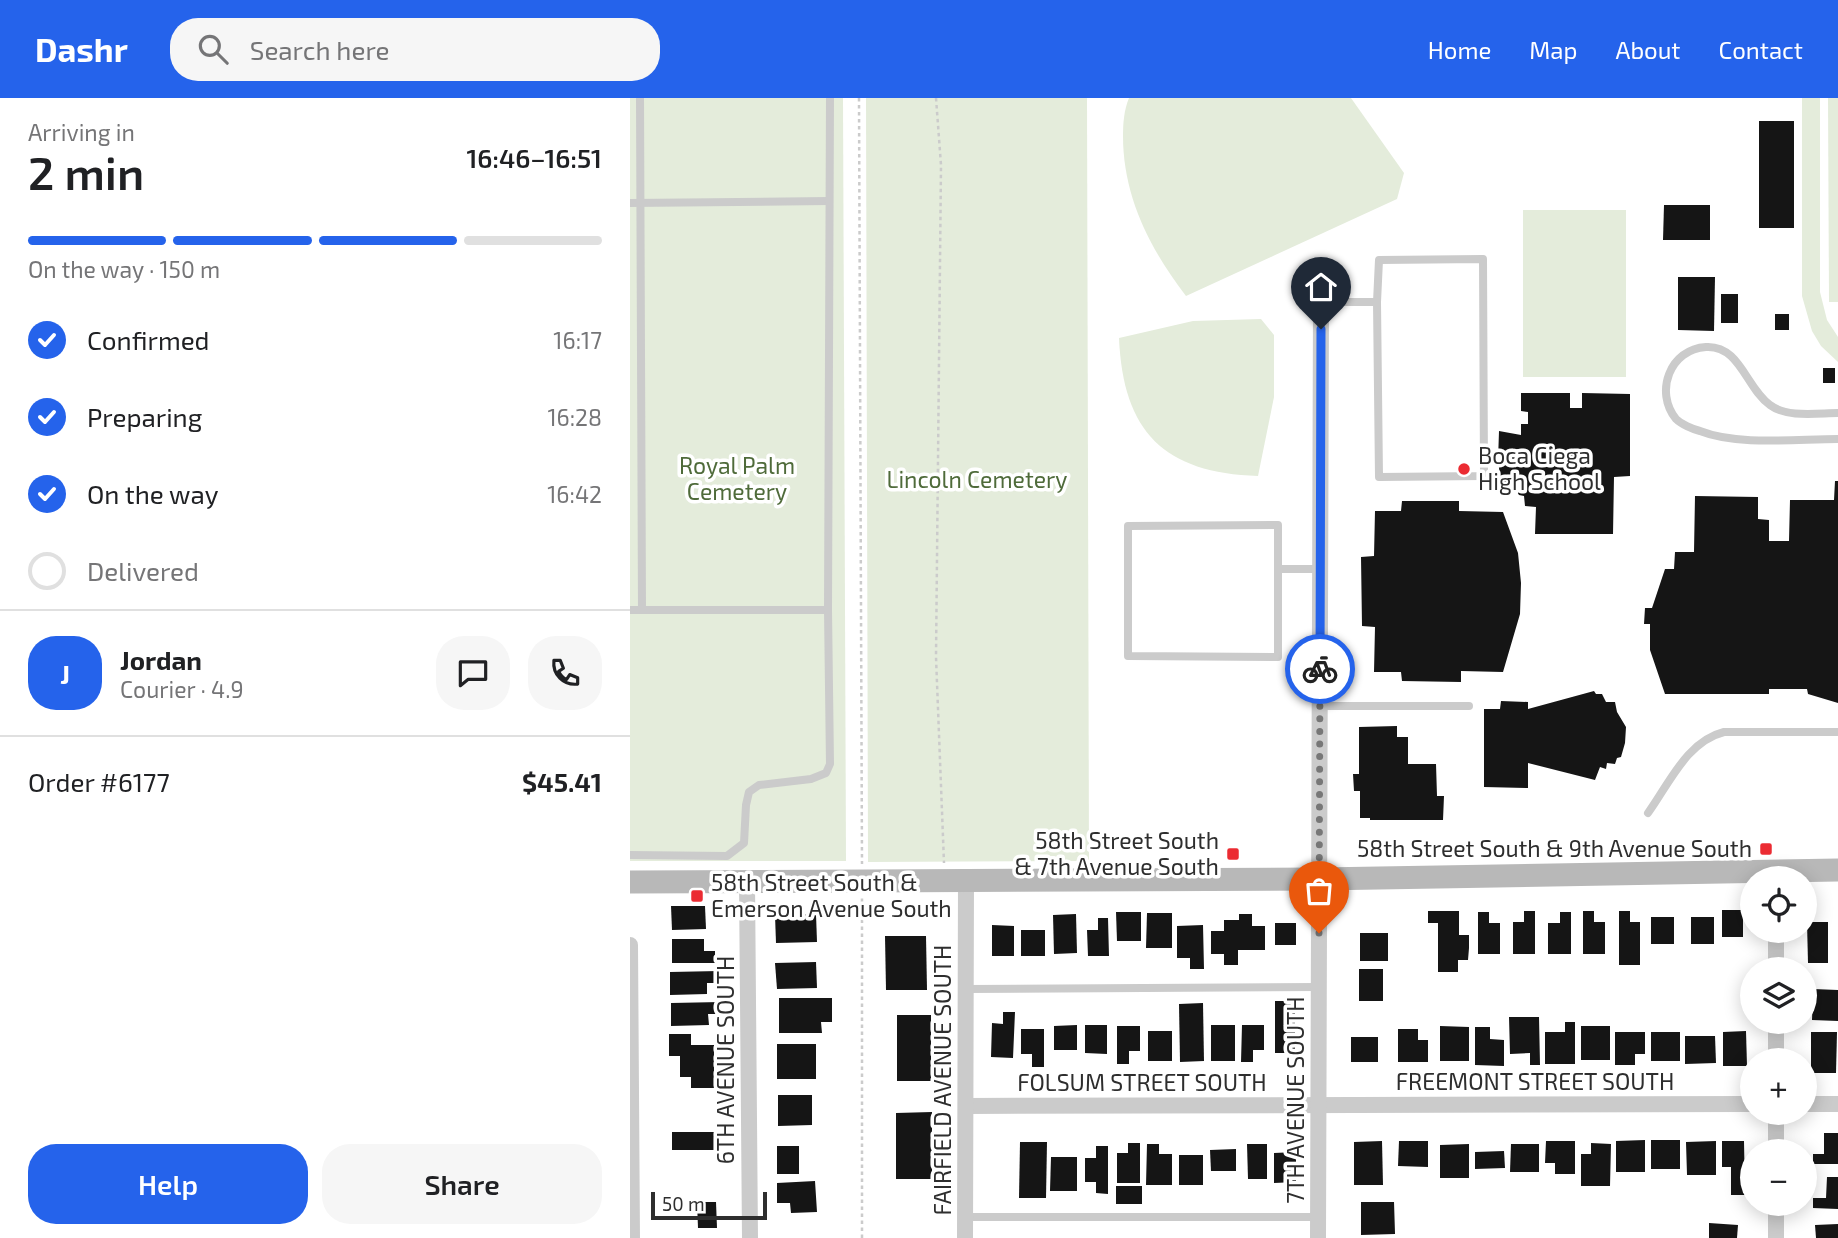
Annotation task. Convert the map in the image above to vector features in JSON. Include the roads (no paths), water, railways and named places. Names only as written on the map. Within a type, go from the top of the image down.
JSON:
[{"type":"street","name":"7TH AVENUE SOUTH","points":[[1318,1238],[1321,302]]},
{"type":"street","points":[[1817,871],[1838,870]]},
{"type":"street","points":[[630,883],[1740,874]]},
{"type":"street","name":"FAIRFIELD AVENUE SOUTH","points":[[955,881],[966,989],[965,1238]]},
{"type":"street","name":"6TH AVENUE SOUTH","points":[[747,882],[750,1238]]},
{"type":"street","points":[[630,945],[632,1238]]},
{"type":"street","name":"FREEMONT STREET SOUTH","points":[[1318,1105],[1740,1104]]},
{"type":"street","points":[[1817,1104],[1838,1104]]},
{"type":"street","name":"FOLSUM STREET SOUTH","points":[[966,1106],[1318,1105]]},
{"type":"street","points":[[1776,1216],[1776,1238]]},
{"type":"lane","points":[[640,98],[642,610]]},
{"type":"lane","points":[[630,855],[727,856],[744,843],[749,792],[759,785],[811,779],[826,774],[830,764],[830,98]]},
{"type":"lane","points":[[630,203],[829,201]]},
{"type":"lane","points":[[1483,259],[1484,476],[1379,477],[1377,302],[1378,260],[1483,259]]},
{"type":"lane","points":[[1321,302],[1377,302]]},
{"type":"lane","points":[[1838,413],[1790,413],[1771,407],[1756,391],[1730,353],[1717,347],[1703,347],[1687,352],[1674,362],[1667,375],[1669,406],[1678,421],[1698,431],[1724,439],[1838,439]]},
{"type":"lane","points":[[1278,525],[1278,569],[1278,657],[1128,656],[1128,526],[1278,525]]},
{"type":"lane","points":[[1278,569],[1320,569]]},
{"type":"lane","points":[[630,610],[828,610]]},
{"type":"lane","points":[[1320,706],[1469,706]]},
{"type":"lane","points":[[1648,813],[1692,750],[1712,735],[1724,732],[1838,732]]},
{"type":"lane","points":[[966,989],[1319,987]]},
{"type":"lane","points":[[965,1217],[1318,1217]]},
{"type":"place","name":"Boca Ciega High School","points":[[1464,469]]},
{"type":"place","name":"58th Street South & 9th Avenue South","points":[[1766,849]]},
{"type":"place","name":"58th Street South & 7th Avenue South","points":[[1233,854]]},
{"type":"place","name":"58th Street South & Emerson Avenue South","points":[[697,896]]},
{"type":"park label","name":"Royal Palm Cemetery","points":[[737,479]]},
{"type":"park label","name":"Lincoln Cemetery","points":[[977,480]]}]
